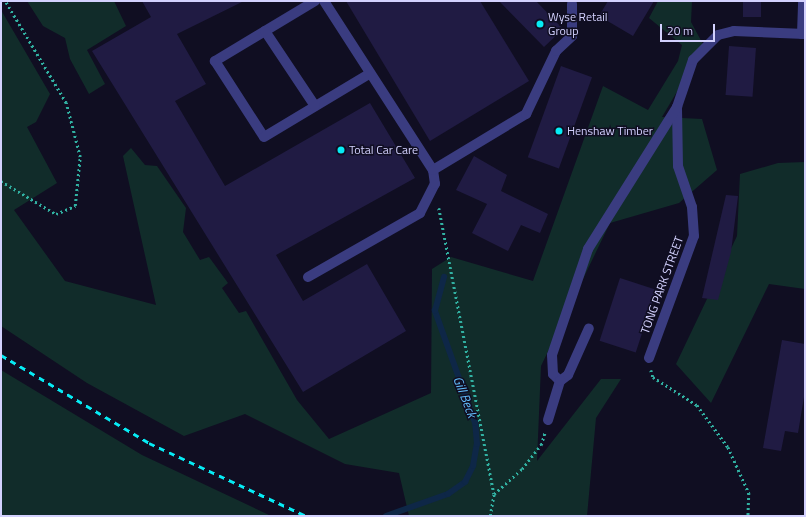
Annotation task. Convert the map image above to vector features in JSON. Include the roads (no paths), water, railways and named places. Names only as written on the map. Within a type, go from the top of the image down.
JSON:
[{"type":"street","points":[[315,1],[215,61],[264,137],[369,74]]},
{"type":"street","points":[[308,277],[420,213],[435,184],[433,170],[369,74],[324,1]]},
{"type":"street","points":[[803,1],[804,34]]},
{"type":"street","points":[[433,170],[526,114],[556,51],[572,36],[571,2]]},
{"type":"street","points":[[265,31],[315,106]]},
{"type":"street","name":"TONG PARK STREET","points":[[649,358],[694,236],[692,207],[678,166],[677,107],[693,60],[718,35],[734,31],[804,34]]},
{"type":"street","points":[[560,381],[553,374],[552,355],[588,249],[677,107]]},
{"type":"street","points":[[548,420],[560,381],[568,375],[589,328]]},
{"type":"waterway","name":"Gill Beck","points":[[386,516],[448,494],[465,482],[473,466],[477,444],[475,423],[435,311],[444,277]]},
{"type":"railway","points":[[1,355],[149,443],[306,516]]},
{"type":"place","name":"Wyse Retail Group","points":[[540,24]]},
{"type":"place","name":"Henshaw Timber","points":[[559,131]]},
{"type":"place","name":"Total Car Care","points":[[341,150]]}]
